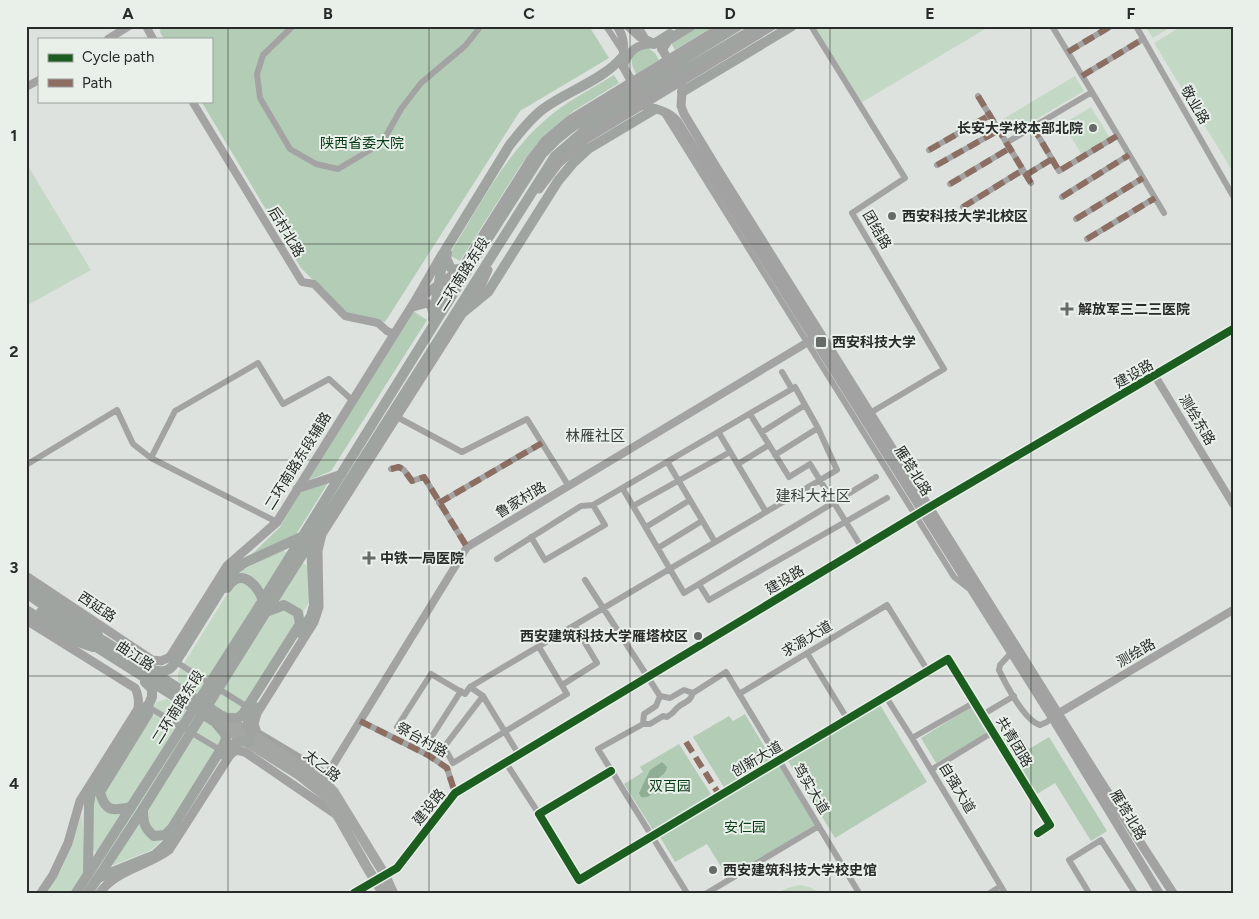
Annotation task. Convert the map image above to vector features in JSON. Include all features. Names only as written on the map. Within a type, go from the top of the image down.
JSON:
[{"type":"highway","points":[[654,44],[684,26]]},
{"type":"highway","points":[[654,44],[668,40],[691,26]]},
{"type":"highway","points":[[422,345],[424,333],[433,318],[542,154],[572,127],[738,26]]},
{"type":"highway","name":"二环南路东段","points":[[76,893],[93,876],[143,809],[446,327],[478,283],[555,156],[569,143],[606,116],[759,26]]},
{"type":"highway","points":[[682,92],[792,26]]},
{"type":"highway","points":[[433,318],[444,252],[509,146],[542,109],[612,67],[624,55]]},
{"type":"highway","points":[[469,263],[454,270],[450,267],[446,258],[447,254],[522,136],[554,107],[623,66]]},
{"type":"highway","points":[[478,283],[487,288],[550,184],[563,167],[584,148],[639,114],[653,108]]},
{"type":"highway","points":[[446,327],[488,292],[558,181],[573,163],[588,149],[653,108]]},
{"type":"highway","points":[[422,345],[469,263]]},
{"type":"highway","name":"二环南路东段","points":[[88,893],[93,876],[131,807],[422,345]]},
{"type":"highway","points":[[146,668],[163,673],[168,671],[232,572],[244,563],[302,536]]},
{"type":"highway","points":[[146,668],[152,689],[152,697],[91,794],[88,804],[93,876],[155,855],[162,850],[230,746],[242,741],[251,741],[248,718],[311,616],[314,605],[311,544]]},
{"type":"highway","points":[[175,686],[174,675],[230,582],[241,578],[250,580],[259,590],[263,600]]},
{"type":"highway","points":[[26,583],[77,616],[101,645]]},
{"type":"highway","points":[[26,593],[44,609]]},
{"type":"highway","points":[[26,602],[44,609]]},
{"type":"highway","points":[[143,809],[143,823],[147,831],[154,836],[165,835],[172,828],[226,739],[220,718],[238,718],[243,714],[300,624],[298,613],[284,605],[266,612]]},
{"type":"highway","name":"曲江路","points":[[44,609],[101,645],[146,668],[220,718]]},
{"type":"highway","points":[[26,610],[75,641],[101,645]]},
{"type":"highway","name":"曲江路","points":[[146,668],[176,698],[220,718]]},
{"type":"highway","points":[[131,807],[117,811],[107,807],[102,801],[100,792],[156,701],[161,698],[176,698]]},
{"type":"main road","points":[[618,26],[623,37],[623,66],[653,108]]},
{"type":"main road","points":[[628,26],[640,37],[654,44]]},
{"type":"main road","points":[[415,301],[469,263],[524,169],[545,141],[571,119],[723,26]]},
{"type":"main road","points":[[322,534],[463,313],[478,283],[554,168],[567,154],[586,139],[772,26]]},
{"type":"main road","points":[[623,66],[628,56],[636,47],[644,44],[654,44]]},
{"type":"main road","name":"雁塔北路","points":[[654,44],[682,84],[681,106],[684,114],[814,338],[870,413],[922,512],[1173,893]]},
{"type":"main road","name":"雁塔北路","points":[[653,108],[672,115],[677,121],[1011,653],[1055,715],[1159,893]]},
{"type":"main road","name":"二环南路东段辅路","points":[[170,657],[227,566],[276,522],[444,252]]},
{"type":"main road","points":[[409,310],[416,305],[427,303],[431,306],[433,318]]},
{"type":"main road","points":[[297,489],[342,474]]},
{"type":"main road","points":[[100,893],[106,884],[113,879],[158,858],[169,850],[230,755],[251,741],[256,713],[314,622],[319,607],[318,551],[325,521]]},
{"type":"main road","name":"西延路","points":[[26,576],[146,668]]},
{"type":"main road","points":[[26,620],[135,688],[139,702],[138,709],[80,801],[68,843],[53,875],[41,893]]},
{"type":"main road","points":[[146,668],[170,657]]},
{"type":"main road","name":"太乙路","points":[[220,718],[251,741],[302,771],[320,779],[334,792],[385,875],[393,893]]},
{"type":"main road","points":[[251,741],[322,772],[334,792]]},
{"type":"main road","points":[[251,741],[336,815]]},
{"type":"main road","name":"太乙路","points":[[302,771],[327,797],[383,893]]},
{"type":"main road","points":[[385,875],[398,893]]},
{"type":"main road","points":[[375,881],[377,893]]},
{"type":"street","points":[[110,38],[128,26]]},
{"type":"street","points":[[146,26],[153,38]]},
{"type":"street","points":[[293,26],[263,56],[257,74],[260,98],[290,149],[316,164],[338,169],[382,143],[401,109],[421,83],[465,46],[481,26]]},
{"type":"street","points":[[606,26],[624,55]]},
{"type":"street","points":[[639,26],[654,44]]},
{"type":"street","name":"团结路","points":[[811,26],[905,178],[852,213],[944,369],[870,413]]},
{"type":"street","points":[[1068,52],[1112,26]]},
{"type":"street","name":"敬业路","points":[[1136,26],[1233,196]]},
{"type":"street","points":[[1054,27],[1164,213]]},
{"type":"street","points":[[1082,76],[1143,39]]},
{"type":"street","points":[[26,87],[38,81]]},
{"type":"street","points":[[950,184],[1033,127],[1092,92]]},
{"type":"street","points":[[978,96],[1031,183]]},
{"type":"street","name":"后村北路","points":[[193,102],[302,282],[314,284],[345,316],[378,323],[394,334]]},
{"type":"street","points":[[929,150],[990,115]]},
{"type":"street","points":[[1033,127],[1059,171],[1117,136]]},
{"type":"street","points":[[937,165],[999,130]]},
{"type":"street","points":[[1062,196],[1129,155]]},
{"type":"street","points":[[963,207],[1052,159]]},
{"type":"street","points":[[1076,220],[1143,178]]},
{"type":"street","points":[[1088,239],[1155,198]]},
{"type":"street","name":"建设路","points":[[375,881],[397,868],[455,793],[922,512],[1233,329]]},
{"type":"street","name":"鲁家村路","points":[[326,778],[467,547],[814,338]]},
{"type":"street","points":[[151,458],[176,411],[258,362],[283,404],[329,379],[352,400]]},
{"type":"street","points":[[782,372],[792,389]]},
{"type":"street","name":"测绘东路","points":[[1155,376],[1233,504]]},
{"type":"street","points":[[397,727],[431,674],[465,694],[470,687],[837,470],[818,428],[795,387],[593,506],[581,506],[497,559]]},
{"type":"street","points":[[762,432],[805,405]]},
{"type":"street","points":[[26,465],[117,410],[133,444],[151,458],[276,522]]},
{"type":"street","points":[[750,414],[789,477],[810,464],[862,548]]},
{"type":"street","points":[[397,417],[462,452],[527,419],[568,486]]},
{"type":"street","points":[[775,455],[818,428]]},
{"type":"street","points":[[719,433],[766,512]]},
{"type":"street","points":[[439,502],[542,443]]},
{"type":"street","points":[[738,464],[770,445]]},
{"type":"street","points":[[633,506],[730,452]]},
{"type":"street","points":[[668,463],[715,542]]},
{"type":"street","points":[[391,469],[398,467],[404,470],[412,481],[424,477],[467,547]]},
{"type":"street","points":[[622,488],[684,593],[876,477]]},
{"type":"street","points":[[698,584],[709,600],[887,498]]},
{"type":"street","points":[[646,527],[690,500]]},
{"type":"street","points":[[531,537],[545,560],[605,525],[593,506]]},
{"type":"street","points":[[658,548],[702,521]]},
{"type":"street","points":[[585,580],[660,696],[670,698],[684,690],[693,693],[690,700],[667,717],[663,716],[650,724],[643,724],[598,749],[687,893]]},
{"type":"street","name":"求源大道","points":[[740,694],[887,606],[928,672]]},
{"type":"street","name":"测绘路","points":[[1055,715],[1233,610]]},
{"type":"street","points":[[562,686],[597,663],[575,626]]},
{"type":"street","points":[[484,696],[444,747],[453,763],[567,694],[539,647]]},
{"type":"street","points":[[807,653],[848,720]]},
{"type":"street","points":[[1011,653],[999,670],[1028,717],[1040,726],[1055,715]]},
{"type":"street","points":[[170,657],[256,713]]},
{"type":"street","name":"创新大道","points":[[539,814],[579,880],[948,659]]},
{"type":"street","name":"共青团路","points":[[948,659],[1050,825],[1038,833]]},
{"type":"street","points":[[135,688],[146,668]]},
{"type":"street","name":"笃实大道","points":[[693,693],[726,672],[859,893]]},
{"type":"street","points":[[470,687],[484,696],[519,755]]},
{"type":"street","points":[[427,744],[460,691]]},
{"type":"street","points":[[643,724],[644,714],[656,706],[660,696]]},
{"type":"street","points":[[982,714],[1014,696]]},
{"type":"street","name":"自强大道","points":[[886,697],[1005,893]]},
{"type":"street","points":[[670,698],[676,709]]},
{"type":"street","points":[[139,702],[230,755]]},
{"type":"street","points":[[912,738],[974,702]]},
{"type":"street","points":[[656,706],[663,716]]},
{"type":"street","name":"祭台村路","points":[[360,722],[428,755],[447,768],[455,793]]},
{"type":"street","points":[[931,770],[993,732]]},
{"type":"street","points":[[506,763],[539,814],[611,771]]},
{"type":"street","points":[[707,893],[819,826]]},
{"type":"street","points":[[1089,893],[1069,860],[1101,840],[1135,893]]},
{"type":"street","points":[[354,893],[375,881]]},
{"type":"street","points":[[990,893],[1001,886]]},
{"type":"shaded area","points":[[811,26],[986,26],[987,28],[859,104]]},
{"type":"shaded area","points":[[1145,26],[1172,26],[1153,38]]},
{"type":"shaded area","points":[[1182,26],[1233,26],[1233,172],[1154,43]]},
{"type":"shaded area","points":[[1075,76],[1084,91],[1012,134],[1003,119]]},
{"type":"shaded area","points":[[1091,107],[1110,138],[1082,155],[1063,124]]},
{"type":"shaded area","points":[[26,163],[91,270],[26,306]]},
{"type":"shaded area","points":[[283,550],[309,567],[310,601],[242,713],[230,716],[184,687],[178,681],[178,673],[242,570]]},
{"type":"shaded area","points":[[167,699],[219,729],[222,740],[160,842],[151,850],[114,865],[93,850],[92,808],[94,801],[157,702]]},
{"type":"shaded area","points":[[662,762],[667,767],[665,772],[657,780],[651,795],[641,797],[639,793],[650,770]]},
{"type":"shaded area","points":[[82,814],[85,867],[81,877],[71,893],[47,893],[62,868]]},
{"type":"shaded area","points":[[800,885],[820,893],[776,893],[788,888]]},
{"type":"green space","name":"陕西省委大院","points":[[161,26],[589,26],[609,58],[520,111],[385,322],[347,314],[301,268],[202,102],[212,102],[212,38],[163,38],[160,32]]},
{"type":"green space","points":[[695,26],[714,26],[675,50],[670,41]]},
{"type":"green space","points":[[648,48],[655,53],[659,60],[636,74],[632,62],[633,54],[635,51]]},
{"type":"green space","points":[[614,75],[619,83],[572,112],[537,144],[521,165],[460,261],[449,255],[504,166],[530,135],[561,108]]},
{"type":"green space","points":[[413,311],[427,320],[331,471],[305,482]]},
{"type":"green space","points":[[328,483],[295,536],[249,557],[280,527],[300,493]]},
{"type":"green space","points":[[880,705],[927,782],[835,838],[788,761]]},
{"type":"green space","points":[[971,707],[987,733],[936,763],[921,738]]},
{"type":"green space","points":[[745,714],[773,761],[725,789],[693,737],[729,716],[733,721]]},
{"type":"green space","points":[[1017,730],[1029,749],[1049,737],[1107,831],[1091,841],[1055,783],[1032,797],[998,741]]},
{"type":"green space","name":"双百园","points":[[679,744],[712,796],[653,830],[624,784],[643,772],[640,767]]},
{"type":"green space","name":"安仁园","points":[[780,765],[816,824],[728,878],[707,844],[675,862],[660,837]]},
{"type":"marked path","points":[[1068,52],[1111,26]]},
{"type":"marked path","points":[[1082,76],[1143,39]]},
{"type":"marked path","points":[[978,96],[1031,183]]},
{"type":"marked path","points":[[929,150],[990,115]]},
{"type":"marked path","points":[[1033,127],[1059,171],[1117,136]]},
{"type":"marked path","points":[[937,165],[999,130]]},
{"type":"marked path","points":[[950,184],[1010,148]]},
{"type":"marked path","points":[[1062,197],[1129,155]]},
{"type":"marked path","points":[[1026,175],[1052,159]]},
{"type":"marked path","points":[[963,207],[1023,170]]},
{"type":"marked path","points":[[1076,219],[1143,178]]},
{"type":"marked path","points":[[1087,239],[1155,198]]},
{"type":"marked path","points":[[439,503],[542,443]]},
{"type":"marked path","points":[[391,469],[399,467],[404,470],[412,481],[424,477],[467,547]]},
{"type":"marked path","points":[[360,721],[428,755],[447,768],[455,793]]},
{"type":"marked path","points":[[686,742],[720,796]]},
{"type":"cycle path","points":[[354,893],[397,868],[455,793],[928,508],[1233,329]]},
{"type":"cycle path","points":[[611,771],[539,814],[579,880],[948,659],[1050,825],[1038,833]]},
{"type":"place","name":"长安大学校本部北院","points":[[1093,128]]},
{"type":"place","name":"西安科技大学北校区","points":[[892,216]]},
{"type":"place","name":"解放军三二三医院","points":[[1067,309]]},
{"type":"place","name":"西安科技大学","points":[[821,342]]},
{"type":"place","name":"中铁一局医院","points":[[369,558]]},
{"type":"place","name":"西安建筑科技大学雁塔校区","points":[[698,636]]},
{"type":"place","name":"西安建筑科技大学校史馆","points":[[713,870]]},
{"type":"district","name":"林雁社区","points":[[595,436]]},
{"type":"district","name":"建科大社区","points":[[813,496]]}]
